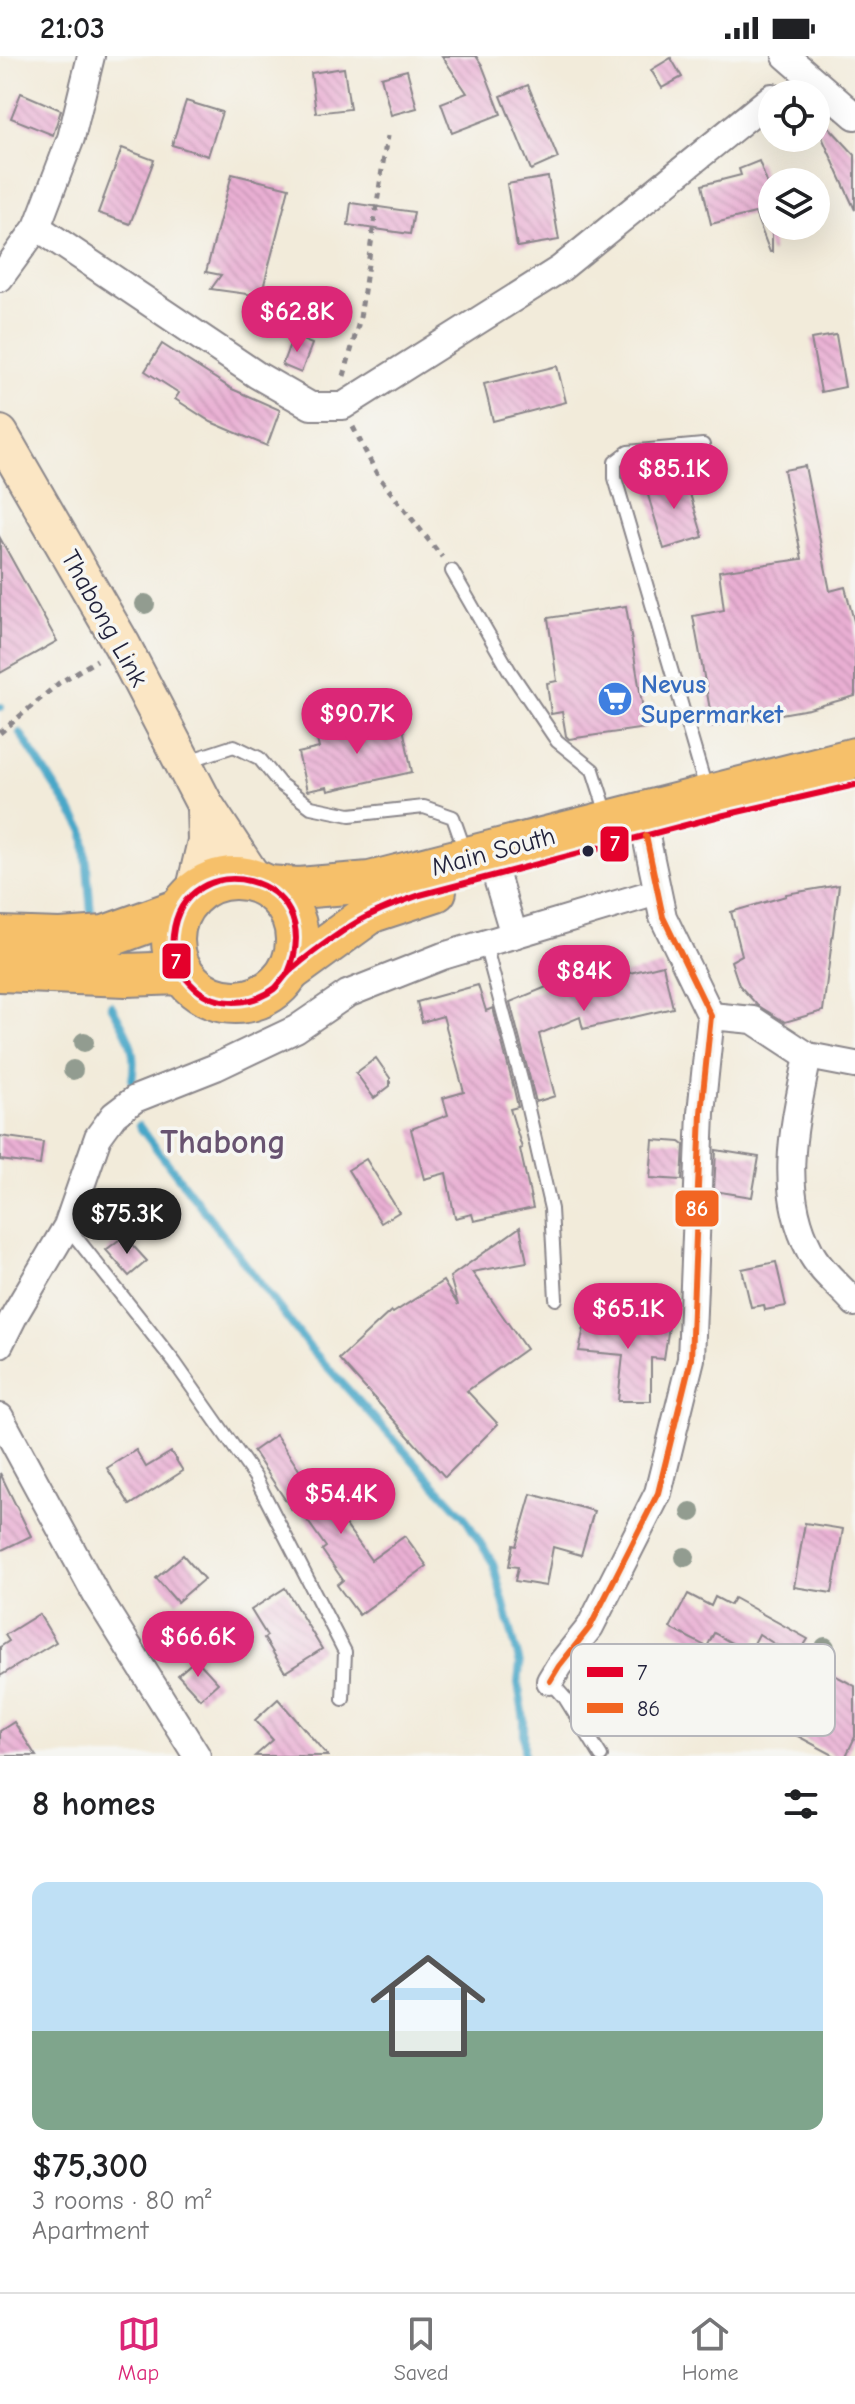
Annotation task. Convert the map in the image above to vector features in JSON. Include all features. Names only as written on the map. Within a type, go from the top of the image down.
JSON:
[{"type":"highway","name":"Main South","points":[[0,938],[60,940],[105,937],[187,902],[223,879],[261,884]]},
{"type":"highway","points":[[261,884],[287,907],[298,935],[296,955],[288,973]]},
{"type":"highway","points":[[0,970],[126,975],[181,973],[175,958],[174,926],[187,902]]},
{"type":"highway","name":"Main South","points":[[181,973],[193,987],[208,997],[226,1002],[244,1002],[261,997],[276,987],[288,973]]},
{"type":"main road","name":"Thabong Link","points":[[0,434],[122,645],[205,805],[261,884]]},
{"type":"main road","name":"Main South","points":[[288,973],[372,912],[420,895],[482,867],[609,820],[855,758]]},
{"type":"main road","name":"Main South","points":[[261,884],[299,888],[482,867],[646,836],[855,785]]},
{"type":"main road","points":[[187,902],[206,841],[205,805]]},
{"type":"street","points":[[0,278],[37,227],[71,138],[91,56]]},
{"type":"street","points":[[784,80],[796,63],[855,116]]},
{"type":"street","points":[[37,227],[257,375],[311,406],[343,406],[560,269],[758,108]]},
{"type":"street","points":[[576,1644],[590,1627],[658,1493],[691,1359],[701,1113],[711,1016],[663,917],[646,836]]},
{"type":"street","points":[[482,867],[514,935]]},
{"type":"street","points":[[0,1344],[67,1226],[98,1137],[114,1115],[135,1099],[216,1067],[296,1029],[347,994],[443,956],[657,892]]},
{"type":"street","points":[[711,1016],[753,1020],[808,1056],[855,1065]]},
{"type":"street","points":[[808,1056],[790,1146],[793,1203],[810,1253],[855,1303]]},
{"type":"street","points":[[0,1417],[98,1598],[197,1756]]},
{"type":"street","points":[[550,1681],[571,1651]]},
{"type":"lane","points":[[703,445],[628,452],[615,462],[615,478],[708,795]]},
{"type":"lane","points":[[452,571],[509,670],[557,741],[593,770],[609,820]]},
{"type":"lane","points":[[183,762],[234,746],[259,758],[280,784],[311,807],[350,815],[424,807],[453,817],[482,867]]},
{"type":"lane","points":[[485,944],[551,1209],[556,1299]]},
{"type":"lane","points":[[67,1226],[175,1363],[255,1477],[345,1652],[343,1699]]},
{"type":"lane","points":[[550,1681],[571,1708]]},
{"type":"lane","points":[[589,1736],[601,1756]]},
{"type":"path","points":[[0,733],[59,683],[122,645]]},
{"type":"building","points":[[442,56],[476,56],[501,114],[452,133],[441,103],[467,93]]},
{"type":"building","points":[[671,58],[682,77],[662,88],[651,70]]},
{"type":"building","points":[[344,68],[350,109],[316,113],[311,73]]},
{"type":"building","points":[[407,70],[417,108],[391,115],[381,77]]},
{"type":"building","points":[[528,85],[558,158],[531,170],[501,96]]},
{"type":"building","points":[[21,93],[61,110],[53,135],[11,118]]},
{"type":"building","points":[[186,101],[222,112],[208,156],[172,145]]},
{"type":"building","points":[[830,128],[855,155],[855,210],[829,152]]},
{"type":"building","points":[[122,148],[154,160],[130,224],[98,213]]},
{"type":"building","points":[[759,161],[762,168],[758,168],[758,221],[755,213],[711,224],[702,185],[741,175],[739,169]]},
{"type":"building","points":[[232,174],[289,188],[261,296],[211,289],[221,275],[206,272]]},
{"type":"building","points":[[548,177],[559,240],[517,247],[507,184]]},
{"type":"building","points":[[351,203],[414,212],[410,234],[348,225]]},
{"type":"building","points":[[765,240],[772,240],[770,252]]},
{"type":"building","points":[[836,335],[845,387],[821,392],[811,339]]},
{"type":"building","points":[[293,336],[312,344],[301,373],[282,365]]},
{"type":"building","points":[[162,344],[232,389],[280,410],[267,446],[211,422],[175,399],[179,393],[145,371]]},
{"type":"building","points":[[557,366],[566,402],[493,421],[484,384]]},
{"type":"building","points":[[805,466],[830,591],[845,587],[855,625],[855,696],[809,709],[713,726],[693,616],[724,610],[719,571],[802,559],[784,470]]},
{"type":"building","points":[[684,474],[703,537],[664,549],[645,485]]},
{"type":"building","points":[[0,538],[57,641],[0,673]]},
{"type":"building","points":[[626,606],[646,728],[569,739],[562,712],[551,714],[547,683],[557,681],[548,618]]},
{"type":"building","points":[[401,718],[412,772],[328,791],[327,787],[307,791],[298,753],[319,748],[316,736]]},
{"type":"building","points":[[839,885],[823,1011],[785,1022],[757,1005],[739,985],[731,961],[742,955],[731,912],[786,894]]},
{"type":"building","points":[[663,965],[673,1008],[583,1029],[580,1017],[539,1034],[555,1096],[536,1102],[510,1002],[556,983],[559,990]]},
{"type":"building","points":[[478,985],[486,1011],[493,1008],[513,1085],[518,1107],[510,1109],[522,1148],[533,1208],[474,1221],[472,1214],[455,1218],[446,1173],[424,1179],[411,1129],[448,1115],[443,1098],[464,1092],[443,1016],[422,1022],[417,1002]]},
{"type":"building","points":[[376,1058],[390,1078],[390,1086],[374,1098],[356,1073]]},
{"type":"building","points":[[0,1136],[43,1142],[40,1165],[0,1160]]},
{"type":"building","points":[[653,1140],[684,1145],[682,1180],[650,1178]]},
{"type":"building","points":[[716,1150],[759,1157],[752,1197],[714,1191]]},
{"type":"building","points":[[366,1159],[399,1212],[381,1223],[348,1170]]},
{"type":"building","points":[[520,1227],[527,1262],[472,1272],[526,1349],[467,1391],[498,1424],[445,1477],[339,1359],[391,1311],[393,1313],[443,1281],[458,1305],[450,1277]]},
{"type":"building","points":[[124,1236],[147,1261],[129,1276],[106,1250]]},
{"type":"building","points":[[776,1262],[786,1306],[765,1310],[764,1305],[751,1307],[742,1269]]},
{"type":"building","points":[[587,1314],[669,1326],[664,1359],[651,1358],[651,1401],[618,1401],[623,1355],[579,1351]]},
{"type":"building","points":[[276,1435],[323,1506],[329,1502],[371,1560],[405,1536],[427,1566],[359,1615],[337,1585],[343,1580],[322,1550],[326,1547],[297,1506],[292,1510],[253,1451]]},
{"type":"building","points":[[136,1450],[146,1467],[171,1452],[183,1471],[130,1505],[107,1468]]},
{"type":"building","points":[[0,1473],[31,1536],[0,1551]]},
{"type":"building","points":[[531,1494],[594,1511],[581,1555],[553,1547],[546,1586],[515,1581],[518,1567],[509,1566]]},
{"type":"building","points":[[805,1523],[843,1529],[832,1593],[794,1587]]},
{"type":"building","points":[[183,1555],[204,1579],[177,1602],[156,1578]]},
{"type":"building","points":[[285,1588],[322,1649],[285,1672],[251,1610]]},
{"type":"building","points":[[688,1594],[711,1606],[715,1597],[730,1605],[734,1598],[808,1639],[805,1644],[774,1644],[759,1634],[754,1644],[733,1644],[714,1633],[708,1644],[701,1644],[670,1628]]},
{"type":"building","points":[[39,1614],[56,1642],[0,1676],[0,1647],[9,1641],[5,1635]]},
{"type":"building","points":[[196,1659],[218,1683],[200,1699],[178,1675]]},
{"type":"building","points":[[835,1675],[855,1686],[855,1737],[846,1756],[835,1756],[798,1736],[835,1736]]},
{"type":"building","points":[[278,1699],[328,1756],[255,1756],[273,1740],[255,1720]]},
{"type":"building","points":[[14,1722],[36,1756],[0,1756],[0,1731]]},
{"type":"waterway","points":[[20,733],[84,831],[91,913]]},
{"type":"waterway","points":[[111,1005],[132,1050],[132,1081]]},
{"type":"waterway","points":[[139,1126],[310,1348],[463,1515],[493,1563],[520,1664],[518,1683],[524,1720],[524,1756]]},
{"type":"transit line","name":"7","points":[[288,973],[296,939],[290,911],[273,892],[250,881],[225,880],[201,888],[183,906],[173,935],[174,955],[182,973],[209,997],[242,1001],[274,989],[302,961],[352,925],[380,910],[420,895],[720,816],[855,785]]},
{"type":"transit line","name":"86","points":[[576,1644],[590,1627],[658,1493],[691,1359],[701,1113],[711,1016],[663,917],[646,836]]},
{"type":"transit line","name":"86","points":[[550,1681],[571,1651]]},
{"type":"place","name":"Nevus Supermarket","points":[[615,699]]},
{"type":"district","name":"Thabong","points":[[223,1141]]}]
